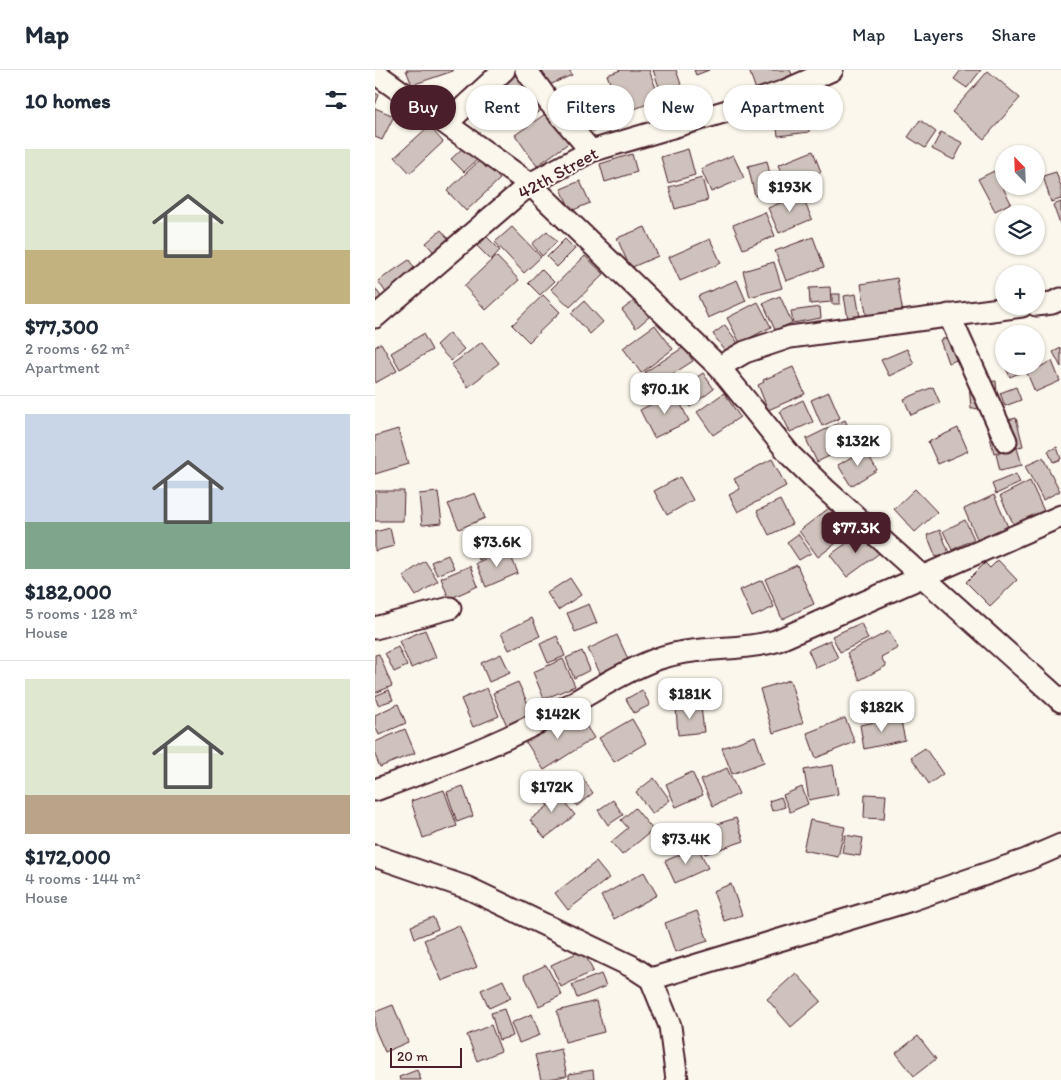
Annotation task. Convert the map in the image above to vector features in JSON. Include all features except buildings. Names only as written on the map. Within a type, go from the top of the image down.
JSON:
[{"type":"street","points":[[456,115],[504,70]]},
{"type":"street","points":[[526,70],[550,103],[591,151]]},
{"type":"street","name":"42th Street","points":[[375,317],[530,184],[591,151],[727,111],[782,92],[832,70]]},
{"type":"street","points":[[375,73],[390,85]]},
{"type":"street","points":[[456,130],[530,184],[656,309],[719,367],[791,456],[1061,701]]},
{"type":"street","points":[[1045,304],[1061,299]]},
{"type":"street","points":[[719,367],[745,352],[790,336],[995,309]]},
{"type":"street","points":[[949,315],[1006,441]]},
{"type":"street","points":[[375,790],[433,769],[542,721],[630,671],[656,660],[685,651],[754,647],[776,641],[1061,516]]},
{"type":"street","points":[[375,628],[450,608]]},
{"type":"street","points":[[651,979],[908,901],[1026,860],[1061,845]]},
{"type":"street","points":[[375,856],[468,888],[631,966],[651,979],[670,1026],[677,1080]]}]
